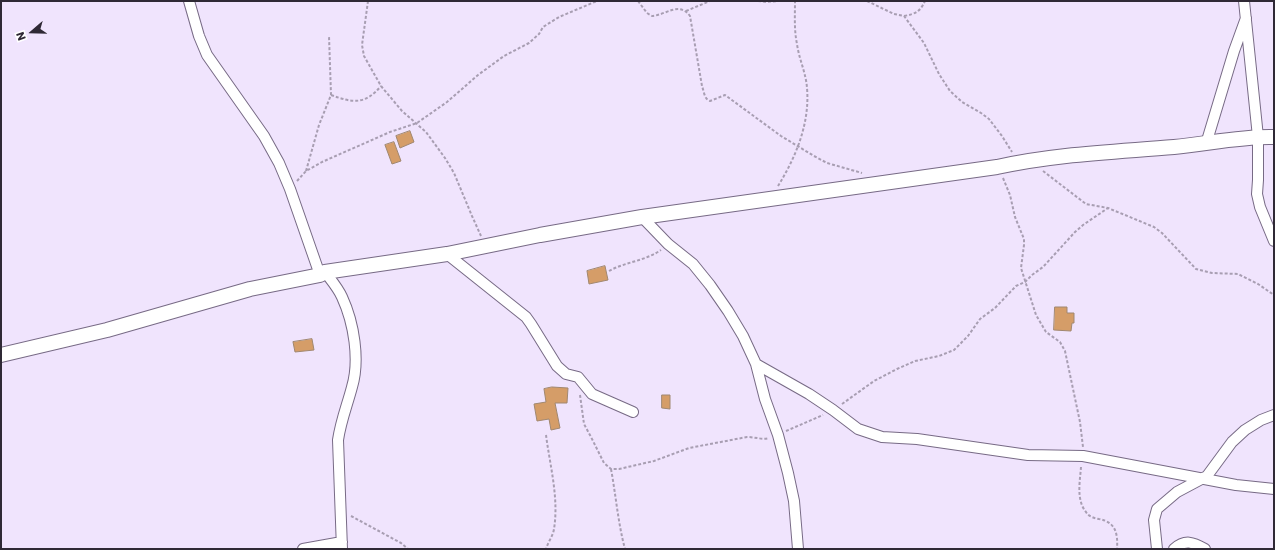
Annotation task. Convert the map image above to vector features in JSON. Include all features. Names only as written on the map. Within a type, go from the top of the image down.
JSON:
[{"type":"street","points":[[189,1],[199,36],[207,55],[264,136],[279,163],[323,273],[342,296],[348,312],[355,346],[355,368],[353,386],[340,423],[338,440],[342,546],[302,549]]},
{"type":"street","points":[[1244,1],[1258,137],[1257,194],[1260,207],[1274,241]]},
{"type":"street","points":[[1206,144],[1246,16]]},
{"type":"street","points":[[1,355],[107,330],[250,289],[323,273],[447,254],[642,217],[997,167],[1023,161],[1206,144],[1258,137],[1274,137]]},
{"type":"street","points":[[642,217],[668,244],[693,264],[710,285],[743,336],[756,364],[765,399],[778,435],[788,473],[794,501],[798,549]]},
{"type":"street","points":[[447,254],[526,318],[557,366],[566,374],[578,377],[592,394],[633,412]]},
{"type":"street","points":[[756,364],[809,394],[858,429],[882,437],[917,439],[1028,455],[1083,456],[1236,485],[1274,489]]},
{"type":"street","points":[[1157,549],[1154,520],[1157,509],[1177,492],[1204,478],[1214,468],[1232,442],[1245,430],[1261,420],[1274,415]]},
{"type":"street","points":[[1174,549],[1180,543],[1185,542],[1204,549]]},
{"type":"path","points":[[368,1],[362,45],[364,56],[381,86],[402,111],[417,123],[433,141],[454,173],[486,246]]},
{"type":"path","points":[[290,189],[306,171],[322,162],[390,132],[417,123],[447,102],[478,75],[504,56],[530,43],[544,27],[552,21],[597,1]]},
{"type":"path","points":[[638,1],[647,13],[652,16],[680,8],[686,11],[692,21],[702,86],[705,97],[708,100],[710,101],[725,95],[781,136],[814,156],[827,163],[866,175]]},
{"type":"path","points":[[686,11],[710,1]]},
{"type":"path","points":[[758,1],[778,1]]},
{"type":"path","points":[[768,200],[791,162],[798,146],[804,132],[807,110],[808,88],[797,43],[795,1]]},
{"type":"path","points":[[867,1],[894,14],[904,16],[919,12],[925,1]]},
{"type":"path","points":[[904,16],[924,43],[939,74],[950,91],[962,102],[989,119],[1009,146],[1023,161],[1086,204],[1108,208],[1154,227],[1162,233],[1196,269],[1212,273],[1238,274],[1258,284],[1274,295]]},
{"type":"path","points":[[306,171],[319,125],[331,96],[329,36]]},
{"type":"path","points":[[331,96],[353,101],[362,100],[374,94],[381,86]]},
{"type":"path","points":[[997,167],[1006,184],[1014,217],[1024,239],[1021,268],[1036,315],[1049,335],[1060,342],[1065,351],[1080,422],[1083,456],[1081,466],[1080,495],[1083,508],[1089,516],[1110,522],[1115,527],[1118,538],[1117,549]]},
{"type":"path","points":[[578,377],[584,424],[604,463],[611,469],[619,469],[654,461],[688,448],[747,437],[767,439],[833,410],[874,381],[897,369],[915,361],[939,356],[954,350],[968,336],[980,319],[995,308],[1016,286],[1025,282],[1043,267],[1075,232],[1108,208]]},
{"type":"path","points":[[609,271],[618,266],[657,252],[668,244]]},
{"type":"path","points":[[546,435],[555,493],[555,513],[554,530],[546,549]]},
{"type":"path","points":[[611,469],[617,498],[619,526],[625,549]]},
{"type":"path","points":[[341,510],[401,543],[408,549]]},
{"type":"building","points":[[410,131],[414,142],[400,148],[396,136]]},
{"type":"building","points":[[394,142],[401,161],[392,164],[385,145]]},
{"type":"building","points":[[605,266],[608,280],[589,284],[587,271]]},
{"type":"building","points":[[1055,307],[1067,307],[1067,313],[1074,313],[1074,323],[1072,323],[1071,331],[1054,330]]},
{"type":"building","points":[[312,339],[314,350],[295,352],[293,342]]},
{"type":"building","points":[[552,387],[568,388],[567,403],[555,403],[560,428],[551,430],[549,419],[537,421],[534,404],[546,402],[544,389]]},
{"type":"building","points":[[662,395],[670,395],[670,409],[662,408]]}]
